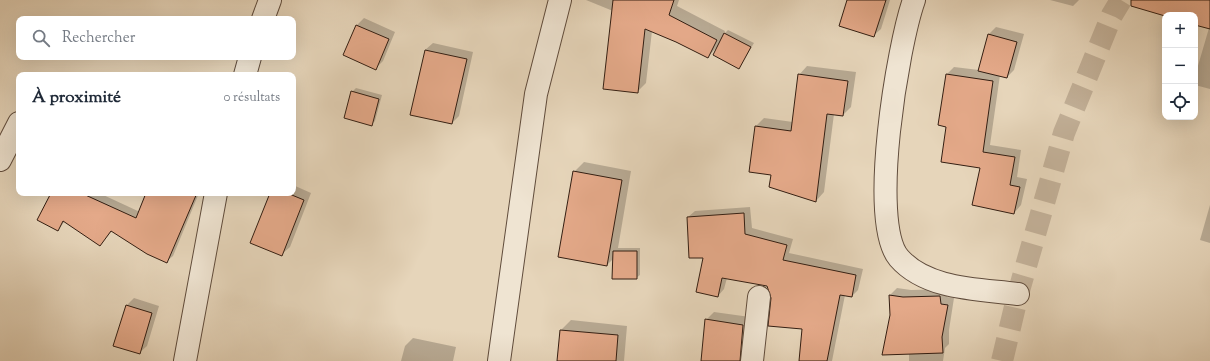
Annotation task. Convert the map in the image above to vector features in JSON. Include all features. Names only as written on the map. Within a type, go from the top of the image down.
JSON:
[{"type":"street","points":[[264,16],[270,0]]},
{"type":"street","points":[[499,361],[536,94],[560,0]]},
{"type":"street","points":[[914,0],[891,104],[884,207],[886,226],[891,248],[904,263],[933,281],[960,287],[1018,294]]},
{"type":"street","points":[[246,72],[249,60]]},
{"type":"street","points":[[0,160],[16,129]]},
{"type":"street","points":[[185,361],[215,196]]},
{"type":"street","points":[[752,361],[759,297]]},
{"type":"building","points":[[613,0],[674,0],[669,15],[717,40],[708,58],[645,29],[638,93],[603,89]]},
{"type":"building","points":[[847,0],[886,0],[874,37],[839,26]]},
{"type":"building","points":[[1131,0],[1210,0],[1210,29],[1198,26],[1198,12],[1162,12],[1162,15],[1131,6]]},
{"type":"building","points":[[356,25],[389,39],[376,70],[343,55]]},
{"type":"building","points":[[724,33],[751,47],[739,69],[713,55]]},
{"type":"building","points":[[988,34],[1017,42],[1007,78],[978,71]]},
{"type":"building","points":[[425,50],[467,59],[452,124],[410,115]]},
{"type":"building","points":[[798,74],[848,81],[843,116],[827,114],[816,202],[769,187],[771,175],[749,172],[755,126],[791,131]]},
{"type":"building","points":[[946,74],[993,81],[983,152],[1015,157],[1010,185],[1020,187],[1014,214],[972,205],[980,168],[941,162],[946,127],[938,125]]},
{"type":"building","points":[[351,91],[379,99],[372,126],[344,118]]},
{"type":"building","points":[[573,171],[622,180],[607,266],[558,257]]},
{"type":"building","points":[[49,196],[88,196],[136,218],[145,196],[196,196],[167,263],[147,254],[111,231],[100,246],[63,221],[58,231],[37,220]]},
{"type":"building","points":[[269,196],[294,196],[304,200],[282,256],[250,243]]},
{"type":"building","points":[[744,213],[745,234],[787,245],[783,260],[856,275],[852,297],[840,295],[827,361],[799,361],[802,329],[768,326],[771,298],[767,286],[722,278],[718,297],[696,292],[703,258],[689,258],[687,217]]},
{"type":"building","points":[[613,251],[637,251],[637,279],[612,279]]},
{"type":"building","points":[[889,295],[903,297],[940,296],[941,304],[948,305],[942,337],[943,353],[882,355],[890,315]]},
{"type":"building","points":[[126,305],[152,313],[140,354],[113,346]]},
{"type":"building","points":[[705,319],[743,325],[740,361],[701,361]]},
{"type":"building","points":[[560,330],[618,335],[616,361],[557,361]]},
{"type":"tunnel","points":[[1002,361],[1018,294],[1064,133],[1112,15],[1121,0]]}]
